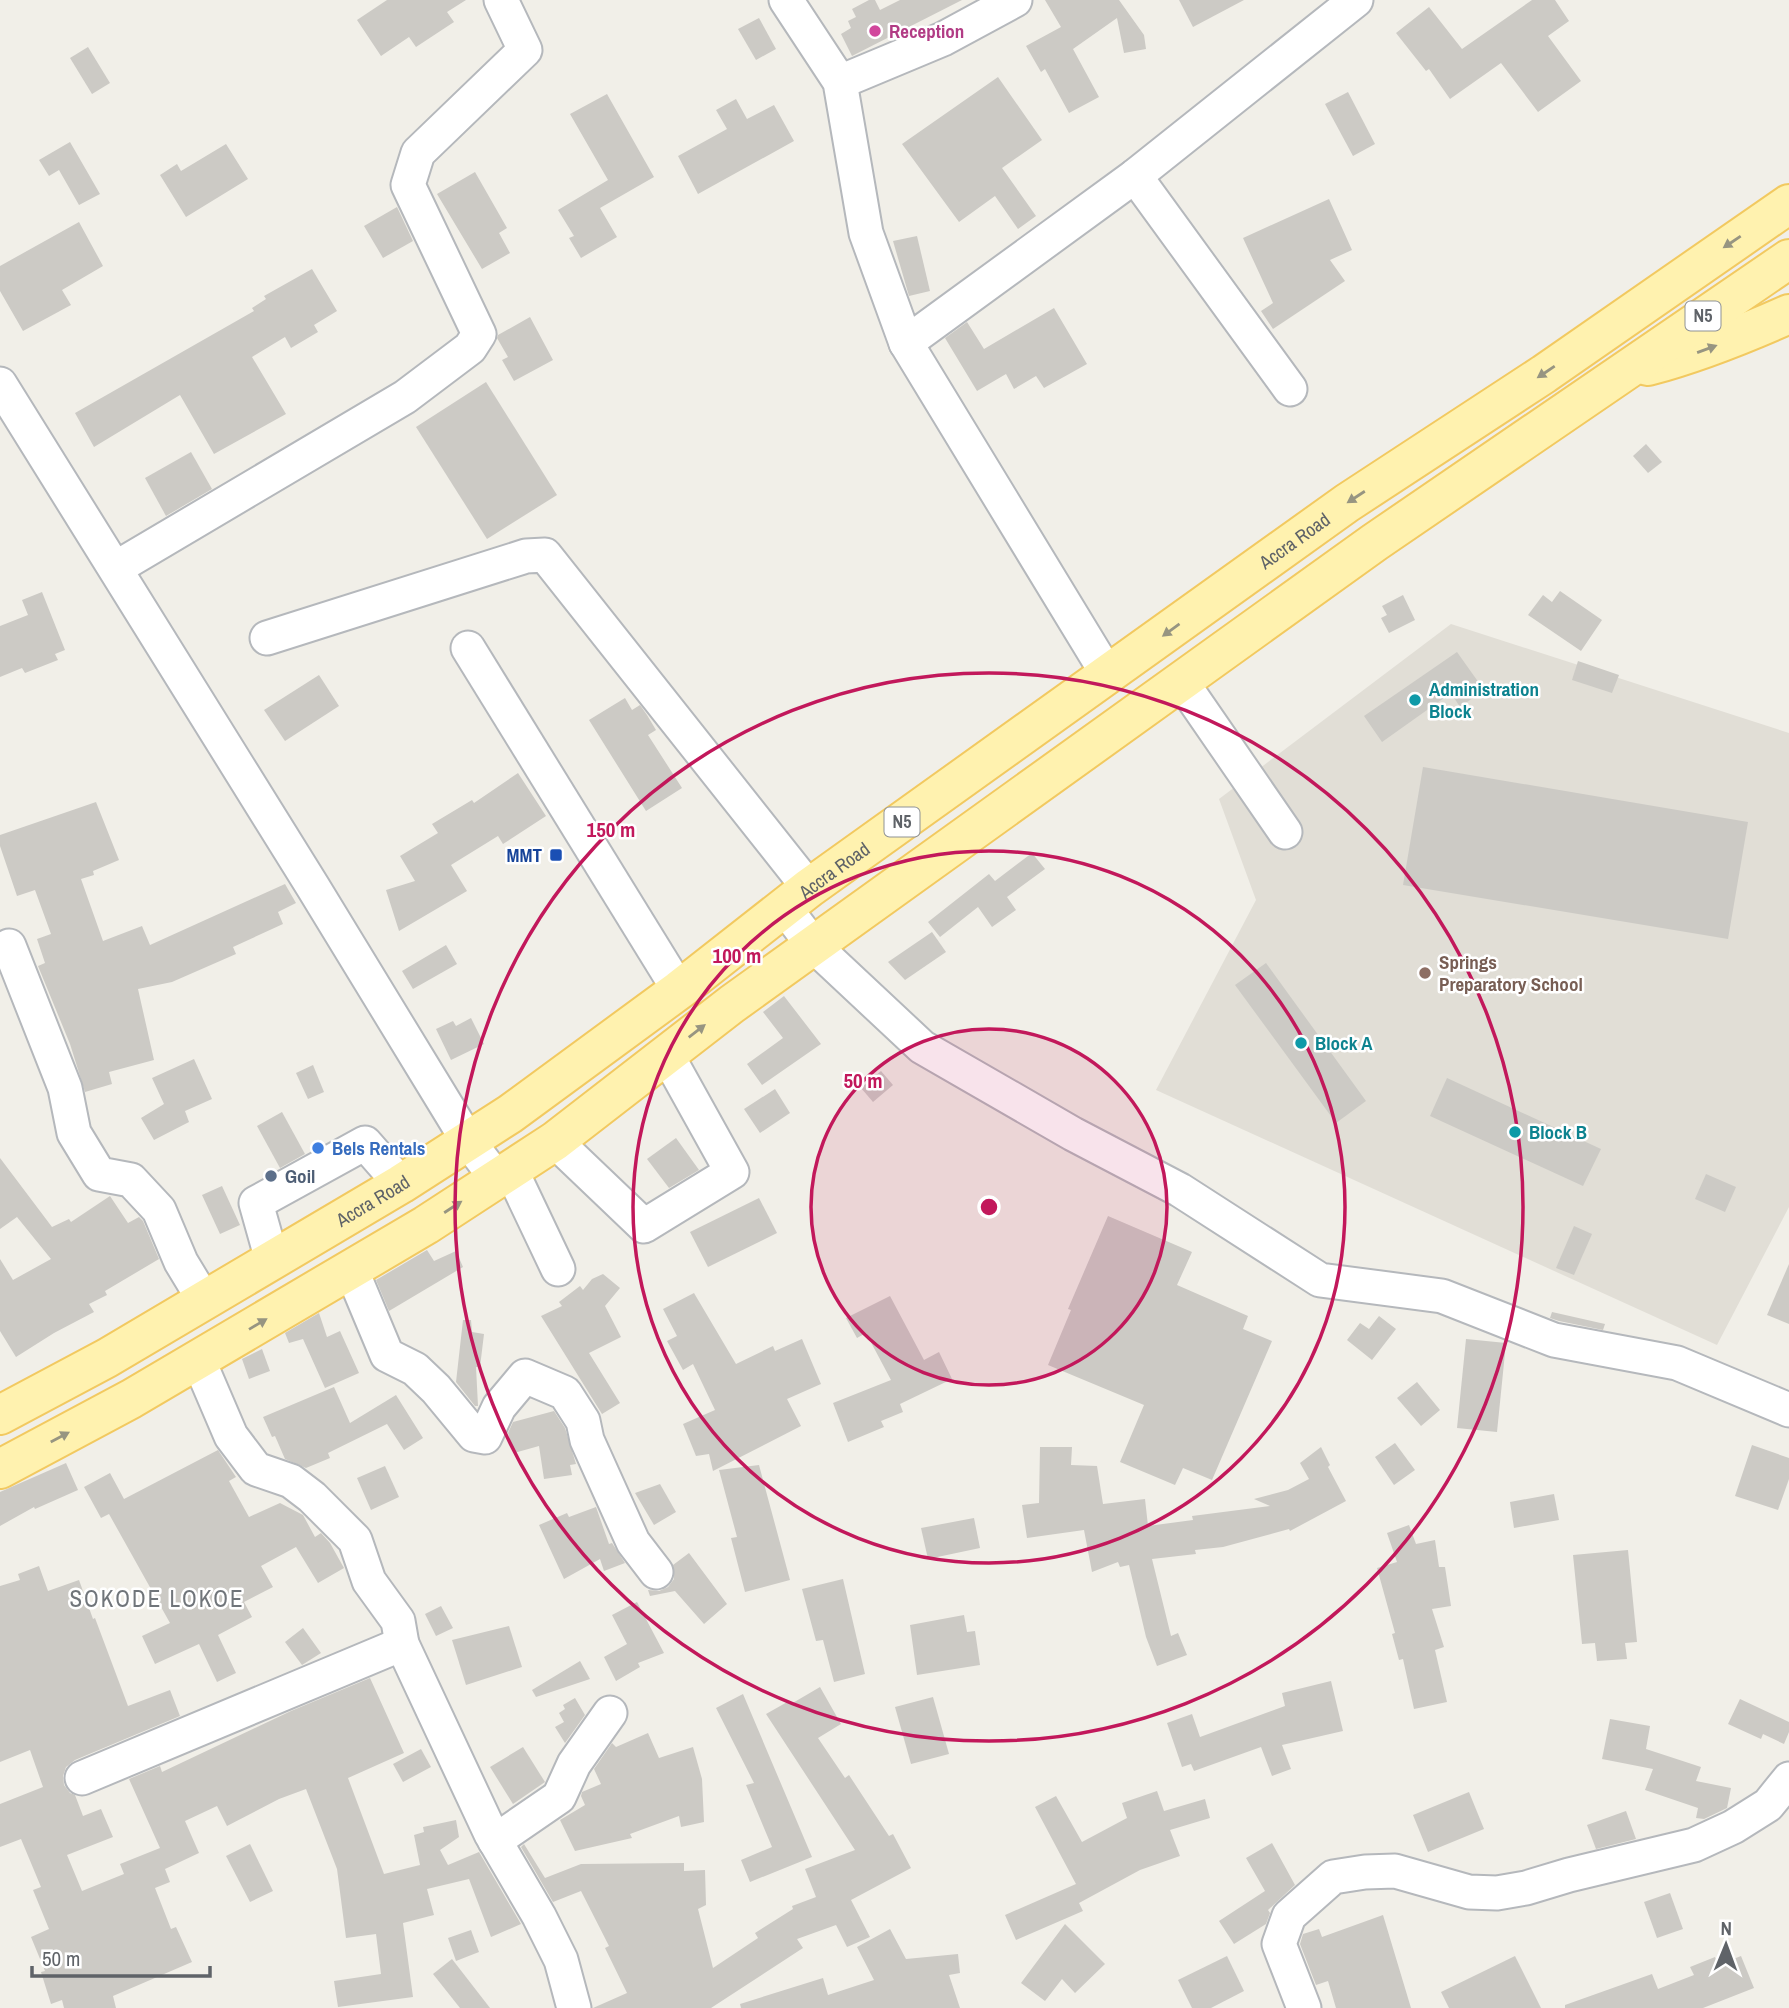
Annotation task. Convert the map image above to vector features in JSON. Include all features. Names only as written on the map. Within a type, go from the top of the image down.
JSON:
[{"type":"main road","name":"Accra Road","points":[[0,1415],[107,1358],[401,1184],[510,1114],[679,990],[797,897],[1347,503],[1544,374],[1789,204]]},
{"type":"main road","points":[[1691,270],[1779,272]]},
{"type":"main road","name":"N5","points":[[0,1469],[131,1399],[351,1269],[555,1141],[813,945],[1374,542],[1618,374],[1779,272]]},
{"type":"main road","points":[[1618,374],[1689,355],[1789,314]]},
{"type":"street","points":[[116,568],[405,397],[470,348],[480,334],[408,185],[418,153],[525,50],[501,0]]},
{"type":"street","points":[[786,0],[840,82],[866,233],[906,342],[1108,674]]},
{"type":"street","points":[[840,82],[943,39],[1015,0]]},
{"type":"street","points":[[906,342],[1135,176],[1356,0]]},
{"type":"street","points":[[1135,176],[1290,389]]},
{"type":"street","points":[[0,384],[12,428],[116,568],[468,1141],[504,1175],[558,1269]]},
{"type":"street","points":[[267,638],[526,556],[545,555],[797,897],[813,945],[922,1047],[1073,1134],[1180,1190],[1320,1280],[1442,1296],[1553,1340],[1677,1363],[1789,1410]]},
{"type":"street","points":[[468,648],[679,990]]},
{"type":"street","points":[[1181,681],[1285,832]]},
{"type":"street","points":[[9,946],[65,1088],[74,1133],[99,1174],[131,1180],[159,1210],[181,1262],[204,1300]]},
{"type":"street","points":[[555,1141],[644,1226],[732,1172],[667,1055]]},
{"type":"street","points":[[272,1260],[256,1203],[365,1143],[401,1184]]},
{"type":"street","points":[[351,1269],[387,1355],[415,1369],[436,1389],[474,1435],[485,1437],[499,1407],[525,1376],[565,1393],[583,1421],[587,1440],[633,1542],[656,1572]]},
{"type":"street","points":[[198,1359],[231,1436],[257,1469],[290,1481],[312,1497],[355,1540],[369,1581],[398,1621],[402,1644],[495,1841],[539,1916],[561,1960],[574,2008]]},
{"type":"street","points":[[82,1778],[402,1644]]},
{"type":"street","points":[[495,1841],[559,1797],[574,1764],[610,1713]]},
{"type":"street","points":[[1304,2008],[1279,1944],[1289,1916],[1334,1877],[1395,1871],[1469,1892],[1497,1894],[1526,1888],[1694,1845],[1733,1828],[1768,1805],[1789,1779]]},
{"type":"shaded area","points":[[1451,624],[1789,733],[1789,1207],[1717,1345],[1156,1090],[1256,900],[1219,799]]},
{"type":"building","points":[[387,0],[466,0],[447,12],[454,22],[416,47],[409,37],[381,56],[357,20]]},
{"type":"building","name":"Reception","points":[[869,0],[875,0],[880,10],[900,0],[962,0],[852,56],[841,34],[851,28],[848,21],[856,17],[852,9]]},
{"type":"building","points":[[1045,0],[1119,0],[1144,35],[1146,49],[1124,53],[1117,18],[1073,49],[1099,97],[1069,113],[1045,69],[1041,72],[1026,46],[1061,27]]},
{"type":"building","points":[[1179,0],[1244,0],[1193,27]]},
{"type":"building","points":[[1532,0],[1555,0],[1569,21],[1548,36],[1581,81],[1538,112],[1501,63],[1450,99],[1429,69],[1426,71],[1396,33],[1429,7],[1462,49]]},
{"type":"building","points":[[759,18],[776,49],[756,60],[738,29]]},
{"type":"building","points":[[88,47],[110,83],[92,94],[70,58]]},
{"type":"building","points":[[998,77],[1042,140],[1002,168],[1036,216],[1018,229],[995,196],[959,222],[902,144]]},
{"type":"building","points":[[1348,92],[1375,144],[1353,156],[1325,104]]},
{"type":"building","points":[[607,94],[654,177],[600,208],[617,237],[581,258],[569,238],[574,236],[558,210],[608,180],[570,114]]},
{"type":"building","points":[[736,99],[747,119],[774,105],[794,141],[698,194],[678,156],[727,129],[716,110]]},
{"type":"building","points":[[70,142],[100,194],[79,205],[59,170],[49,176],[39,160]]},
{"type":"building","points":[[226,144],[248,179],[186,217],[160,175],[177,164],[181,171]]},
{"type":"building","points":[[475,172],[507,228],[499,233],[510,253],[482,269],[437,194]]},
{"type":"building","points":[[1329,199],[1352,250],[1330,260],[1345,281],[1273,329],[1261,311],[1273,303],[1243,238]]},
{"type":"building","points":[[397,207],[413,241],[383,258],[364,226]]},
{"type":"building","points":[[79,222],[103,266],[62,290],[71,305],[23,331],[0,291],[0,266]]},
{"type":"building","points":[[917,236],[930,291],[909,296],[893,241]]},
{"type":"building","points":[[312,269],[337,311],[314,325],[318,332],[291,348],[285,337],[252,357],[286,414],[214,454],[180,395],[94,447],[75,413],[254,311],[252,308],[266,299],[264,296]]},
{"type":"building","points":[[1054,308],[1087,364],[1044,388],[1036,376],[1014,389],[1006,374],[977,391],[945,338],[967,322],[984,349]]},
{"type":"building","points":[[530,317],[553,360],[514,381],[502,360],[508,357],[497,338]]},
{"type":"building","points":[[486,382],[557,495],[487,539],[416,427]]},
{"type":"building","points":[[1646,444],[1662,462],[1648,473],[1633,456]]},
{"type":"building","points":[[191,452],[212,489],[166,516],[145,478]]},
{"type":"building","points":[[1560,591],[1602,620],[1581,651],[1528,615],[1543,595],[1552,602]]},
{"type":"building","points":[[42,592],[65,650],[55,654],[58,660],[25,673],[22,668],[0,677],[0,626],[28,615],[22,600]]},
{"type":"building","points":[[1403,595],[1415,620],[1389,633],[1381,618],[1387,615],[1382,606]]},
{"type":"building","name":"Administration Block","points":[[1457,652],[1484,690],[1460,707],[1451,693],[1382,742],[1364,716]]},
{"type":"building","points":[[1578,661],[1619,675],[1612,693],[1572,680]]},
{"type":"building","points":[[319,675],[339,706],[285,741],[264,710]]},
{"type":"building","points":[[625,698],[632,710],[640,705],[647,715],[656,730],[648,735],[682,788],[646,811],[589,720]]},
{"type":"building","points":[[1423,767],[1748,822],[1728,939],[1403,885]]},
{"type":"building","points":[[518,773],[546,816],[503,844],[498,836],[451,865],[467,891],[399,931],[386,890],[415,881],[400,856],[438,833],[432,824],[472,800],[474,803]]},
{"type":"building","points":[[96,802],[119,860],[93,871],[94,875],[81,879],[103,941],[142,926],[150,945],[285,884],[296,903],[278,912],[283,924],[233,947],[236,954],[172,982],[138,989],[154,1060],[109,1072],[112,1084],[85,1092],[70,1044],[38,966],[45,963],[37,939],[51,934],[35,890],[17,896],[0,846],[0,835]]},
{"type":"building","points":[[1032,853],[1045,869],[1007,897],[1016,910],[992,927],[978,907],[940,937],[928,922],[989,874],[995,881]]},
{"type":"building","points":[[932,932],[946,952],[905,980],[888,962]]},
{"type":"building","points":[[446,945],[457,964],[413,989],[402,971]]},
{"type":"building","name":"Block A","points":[[1266,963],[1366,1101],[1336,1123],[1235,985]]},
{"type":"building","points":[[784,996],[821,1044],[762,1085],[747,1064],[783,1038],[763,1012]]},
{"type":"building","points":[[471,1018],[484,1044],[451,1060],[436,1029],[453,1021],[456,1026]]},
{"type":"building","points":[[194,1059],[212,1099],[185,1111],[189,1122],[154,1140],[141,1118],[164,1104],[152,1078]]},
{"type":"building","points":[[313,1065],[324,1092],[308,1099],[296,1073]]},
{"type":"building","points":[[881,1071],[893,1085],[873,1102],[861,1088]]},
{"type":"building","name":"Block B","points":[[1447,1078],[1601,1149],[1583,1186],[1430,1116]]},
{"type":"building","points":[[775,1089],[790,1113],[760,1133],[744,1109]]},
{"type":"building","points":[[282,1112],[305,1154],[280,1168],[257,1126]]},
{"type":"building","points":[[676,1138],[699,1170],[669,1188],[647,1159]]},
{"type":"building","points":[[0,1158],[52,1227],[69,1219],[71,1222],[110,1196],[128,1223],[139,1217],[143,1221],[159,1259],[105,1291],[107,1295],[89,1304],[94,1312],[16,1357],[0,1331],[0,1259],[13,1280],[51,1259],[17,1217],[0,1229]]},
{"type":"building","points":[[1706,1174],[1736,1187],[1725,1212],[1695,1199]]},
{"type":"building","points":[[222,1186],[240,1225],[220,1234],[202,1195]]},
{"type":"building","points":[[759,1198],[777,1233],[708,1267],[690,1232]]},
{"type":"building","points":[[1108,1216],[1192,1252],[1177,1285],[1248,1316],[1243,1329],[1272,1341],[1212,1480],[1183,1468],[1175,1485],[1120,1462],[1144,1405],[1048,1365],[1071,1310],[1068,1309]]},
{"type":"building","points":[[1574,1226],[1592,1234],[1574,1275],[1556,1268]]},
{"type":"building","points":[[427,1250],[434,1261],[456,1251],[463,1267],[389,1311],[376,1280]]},
{"type":"building","points":[[1789,1264],[1789,1324],[1767,1315]]},
{"type":"building","points":[[603,1274],[620,1288],[605,1306],[621,1337],[589,1353],[620,1403],[602,1414],[541,1316],[562,1306],[559,1302],[580,1286],[583,1290],[592,1279]]},
{"type":"building","points":[[694,1293],[736,1364],[773,1346],[775,1351],[802,1339],[821,1384],[787,1399],[801,1426],[713,1471],[709,1454],[696,1456],[683,1424],[715,1410],[693,1364],[683,1370],[667,1341],[677,1336],[663,1309]]},
{"type":"building","points":[[890,1296],[924,1360],[939,1352],[952,1379],[900,1404],[903,1412],[881,1421],[884,1427],[848,1442],[833,1403],[891,1380],[866,1333],[857,1338],[846,1318]]},
{"type":"building","points":[[1552,1312],[1605,1324],[1603,1330],[1559,1321],[1550,1318]]},
{"type":"building","points":[[319,1313],[327,1337],[340,1331],[359,1373],[325,1388],[303,1339],[289,1343],[285,1333]]},
{"type":"building","points":[[1379,1316],[1396,1329],[1372,1360],[1347,1340],[1360,1323],[1369,1329]]},
{"type":"building","points":[[463,1320],[471,1320],[472,1332],[484,1334],[480,1367],[476,1367],[478,1406],[475,1406],[456,1382]]},
{"type":"building","points":[[1466,1339],[1506,1343],[1497,1432],[1457,1428]]},
{"type":"building","points":[[262,1349],[270,1371],[249,1379],[242,1359]]},
{"type":"building","points":[[1417,1382],[1440,1410],[1421,1426],[1397,1398]]},
{"type":"building","points":[[334,1387],[350,1423],[396,1395],[423,1438],[404,1450],[387,1424],[328,1453],[330,1458],[306,1468],[285,1459],[263,1417]]},
{"type":"building","points":[[554,1411],[565,1428],[576,1464],[570,1465],[572,1475],[544,1479],[539,1446],[514,1453],[508,1433],[513,1422]]},
{"type":"building","points":[[1395,1443],[1415,1470],[1394,1485],[1375,1457]]},
{"type":"building","points":[[1752,1445],[1789,1458],[1789,1479],[1778,1510],[1735,1496]]},
{"type":"building","points":[[1040,1447],[1072,1447],[1071,1465],[1097,1466],[1103,1504],[1145,1499],[1148,1526],[1193,1520],[1192,1516],[1270,1506],[1254,1499],[1288,1490],[1309,1479],[1300,1463],[1321,1447],[1346,1501],[1290,1531],[1289,1529],[1223,1547],[1195,1550],[1196,1554],[1152,1559],[1171,1636],[1178,1633],[1187,1655],[1157,1666],[1146,1637],[1129,1565],[1120,1567],[1118,1562],[1092,1572],[1084,1530],[1027,1538],[1022,1505],[1039,1503]]},
{"type":"building","points":[[218,1450],[236,1477],[229,1481],[249,1517],[280,1503],[303,1515],[315,1537],[321,1533],[330,1543],[344,1568],[318,1583],[296,1547],[261,1566],[273,1587],[244,1602],[252,1617],[218,1635],[236,1673],[217,1682],[199,1644],[155,1664],[142,1636],[170,1623],[109,1514],[101,1518],[84,1487],[110,1473],[124,1499]]},
{"type":"building","points":[[66,1463],[78,1490],[35,1509],[34,1507],[0,1526],[0,1492]]},
{"type":"building","points":[[759,1465],[790,1580],[745,1592],[731,1538],[737,1537],[719,1470]]},
{"type":"building","points":[[385,1466],[399,1497],[371,1510],[357,1478]]},
{"type":"building","points":[[660,1484],[676,1512],[654,1525],[635,1493]]},
{"type":"building","points":[[1554,1494],[1559,1520],[1514,1528],[1510,1502]]},
{"type":"building","points":[[596,1507],[609,1544],[612,1543],[625,1563],[604,1571],[600,1559],[564,1579],[539,1525],[567,1513],[569,1517]]},
{"type":"building","points":[[974,1518],[980,1548],[928,1559],[921,1528]]},
{"type":"building","points":[[1409,1525],[1416,1544],[1435,1540],[1439,1567],[1445,1567],[1451,1606],[1432,1609],[1444,1647],[1435,1650],[1447,1702],[1414,1709],[1403,1659],[1399,1660],[1392,1634],[1395,1633],[1377,1568],[1397,1562],[1387,1533]]},
{"type":"building","points":[[1628,1550],[1637,1642],[1625,1643],[1627,1659],[1597,1661],[1595,1643],[1582,1644],[1573,1555]]},
{"type":"building","points":[[689,1553],[727,1604],[704,1624],[675,1591],[650,1596],[648,1590],[659,1591],[668,1587],[674,1579],[673,1565]]},
{"type":"building","points":[[39,1566],[48,1591],[79,1580],[128,1706],[170,1690],[180,1716],[75,1760],[66,1767],[64,1785],[75,1795],[83,1816],[101,1809],[113,1837],[67,1855],[82,1891],[124,1874],[120,1864],[160,1848],[129,1779],[160,1766],[162,1772],[291,1711],[370,1678],[404,1753],[348,1778],[384,1874],[420,1865],[414,1835],[424,1832],[423,1827],[456,1820],[459,1837],[440,1850],[448,1865],[479,1852],[521,1924],[491,1937],[469,1879],[427,1889],[434,1915],[403,1923],[413,1997],[338,2007],[334,1981],[381,1974],[376,1934],[346,1938],[337,1869],[306,1789],[279,1799],[227,1826],[217,1806],[185,1821],[199,1853],[165,1869],[170,1882],[155,1888],[171,1929],[176,1927],[192,1962],[113,1996],[116,2008],[64,2008],[62,2000],[51,2004],[41,1972],[45,1971],[31,1937],[49,1929],[33,1890],[41,1887],[21,1839],[0,1847],[0,1804],[43,1787],[30,1750],[0,1762],[0,1586],[20,1580],[18,1574]]},
{"type":"building","points":[[843,1579],[865,1674],[834,1682],[823,1640],[816,1641],[802,1589]]},
{"type":"building","points":[[637,1602],[664,1653],[638,1663],[640,1667],[616,1681],[604,1657],[627,1644],[612,1615]]},
{"type":"building","points":[[441,1606],[453,1628],[436,1636],[425,1614]]},
{"type":"building","points":[[964,1615],[967,1632],[975,1631],[980,1665],[917,1675],[910,1625]]},
{"type":"building","points":[[509,1626],[522,1667],[466,1685],[452,1640]]},
{"type":"building","points":[[303,1628],[321,1653],[302,1665],[285,1642]]},
{"type":"building","points":[[580,1661],[590,1679],[536,1697],[532,1690]]},
{"type":"building","points":[[1331,1681],[1343,1731],[1282,1745],[1291,1769],[1272,1776],[1261,1747],[1194,1771],[1191,1764],[1182,1767],[1167,1723],[1192,1714],[1200,1737],[1285,1706],[1282,1693]]},
{"type":"building","points":[[820,1687],[841,1724],[818,1738],[845,1778],[849,1775],[889,1836],[893,1834],[911,1868],[851,1900],[870,1937],[847,1947],[836,1925],[797,1939],[803,1948],[711,2008],[593,2008],[627,1993],[605,1948],[609,1946],[581,1891],[553,1902],[521,1847],[524,1844],[545,1878],[581,1864],[684,1863],[684,1871],[705,1870],[706,1905],[698,1909],[713,1968],[758,1938],[755,1933],[793,1909],[792,1906],[816,1897],[805,1869],[855,1850],[766,1714],[789,1701],[791,1704]]},
{"type":"building","points":[[743,1694],[812,1857],[750,1882],[741,1860],[772,1847],[746,1785],[754,1783],[716,1708]]},
{"type":"building","points":[[933,1697],[949,1754],[911,1764],[895,1707]]},
{"type":"building","points":[[575,1698],[585,1715],[565,1743],[555,1727],[564,1722],[559,1713],[565,1709],[563,1705]]},
{"type":"building","points":[[1740,1699],[1789,1722],[1789,1732],[1784,1744],[1763,1734],[1761,1739],[1728,1724]]},
{"type":"building","points":[[1610,1719],[1650,1726],[1646,1749],[1701,1767],[1696,1781],[1731,1788],[1727,1808],[1704,1819],[1696,1818],[1698,1808],[1645,1790],[1653,1769],[1602,1759]]},
{"type":"building","points":[[648,1733],[659,1758],[693,1747],[702,1779],[704,1822],[681,1827],[679,1816],[630,1834],[632,1838],[575,1851],[560,1820],[585,1805],[582,1792],[601,1784],[594,1769],[612,1743],[616,1747]]},
{"type":"building","points":[[523,1747],[545,1782],[513,1804],[490,1767]]},
{"type":"building","points":[[421,1749],[431,1767],[403,1782],[393,1764]]},
{"type":"building","points":[[1157,1791],[1164,1811],[1205,1799],[1210,1818],[1170,1830],[1180,1856],[1140,1870],[1079,1903],[1083,1911],[1016,1940],[1005,1915],[1076,1884],[1035,1807],[1056,1796],[1082,1842],[1127,1818],[1122,1803]]},
{"type":"building","points":[[1469,1792],[1484,1829],[1428,1852],[1413,1815]]},
{"type":"building","points":[[1626,1811],[1636,1839],[1596,1849],[1587,1825]]},
{"type":"building","points":[[1272,1843],[1295,1885],[1268,1910],[1270,1913],[1266,1924],[1234,1944],[1219,1921],[1265,1891],[1246,1858]]},
{"type":"building","points":[[250,1844],[273,1891],[250,1902],[226,1856]]},
{"type":"building","points":[[1670,1893],[1683,1929],[1657,1938],[1644,1902]]},
{"type":"building","points":[[1383,1915],[1411,2008],[1336,2008],[1328,1981],[1316,1985],[1300,1944],[1303,1934],[1319,1929],[1322,1937]]},
{"type":"building","points":[[1065,1924],[1105,1964],[1075,1993],[1062,1979],[1045,2001],[1021,1983]]},
{"type":"building","points":[[890,1929],[906,1959],[958,1954],[960,1973],[949,1975],[960,2008],[741,2008],[740,2004],[823,1978],[828,1995],[874,1980],[857,1947]]},
{"type":"building","points":[[471,1930],[479,1952],[456,1961],[448,1938]]},
{"type":"building","points":[[1227,1956],[1244,1991],[1211,2008],[1192,2008],[1178,1980]]},
{"type":"building","points":[[1515,1956],[1541,2008],[1449,2008],[1441,1992]]},
{"type":"building","points":[[1741,1956],[1754,1988],[1703,2008],[1565,2008],[1565,2005],[1652,1974],[1658,1989],[1694,1975],[1690,1967],[1715,1957],[1718,1965]]},
{"type":"building","points":[[452,1959],[490,2008],[460,2008],[433,1974]]},
{"type":"place","name":"Reception","points":[[875,31]]},
{"type":"place","name":"Administration Block","points":[[1415,700]]},
{"type":"place","name":"MMT","points":[[556,855]]},
{"type":"place","name":"Springs Preparatory School","points":[[1425,973]]},
{"type":"place","name":"Block A","points":[[1301,1043]]},
{"type":"place","name":"Block B","points":[[1515,1132]]},
{"type":"place","name":"Bels Rentals","points":[[318,1148]]},
{"type":"place","name":"Goil","points":[[271,1176]]},
{"type":"district","name":"SOKODE LOKOE","points":[[157,1599]]}]
